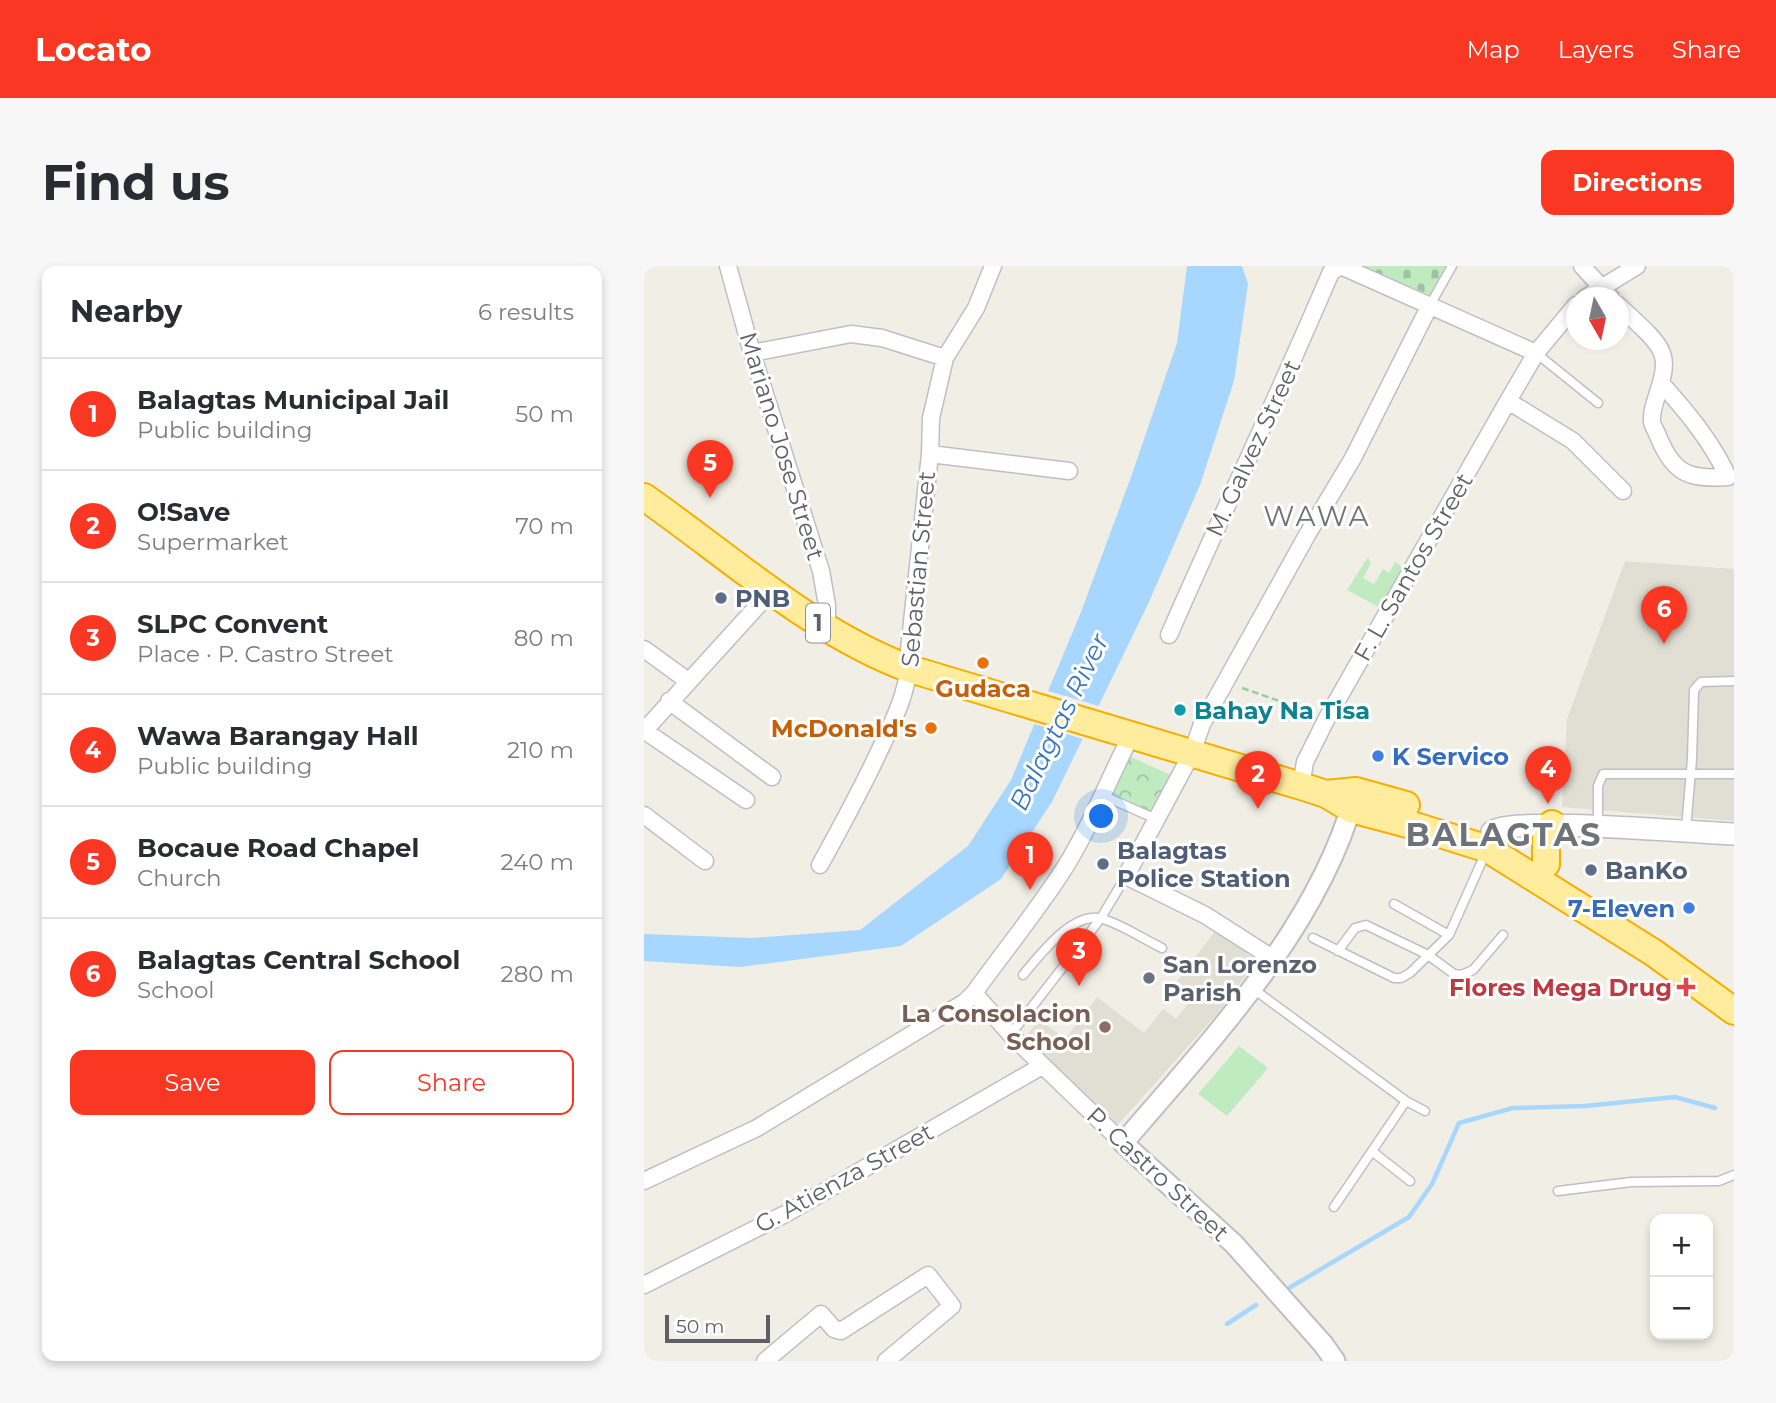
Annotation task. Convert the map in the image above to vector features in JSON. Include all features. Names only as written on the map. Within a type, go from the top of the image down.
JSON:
[{"type":"highway","name":"1","points":[[645,499],[827,628],[864,650],[910,669],[1017,702],[1353,800],[1415,826],[1490,841],[1546,864],[1664,940],[1734,991]]},
{"type":"highway","points":[[1546,864],[1546,840],[1552,824]]},
{"type":"highway","name":"1","points":[[1490,841],[1734,1011]]},
{"type":"main road","points":[[1490,841],[1501,827],[1552,824],[1734,834]]},
{"type":"street","name":"Mariano Jose Street","points":[[728,266],[752,353],[821,571],[827,604],[827,628]]},
{"type":"street","name":"Sebastian Street","points":[[820,864],[866,780],[902,701],[910,669],[909,650],[930,454],[930,418],[945,358],[976,308],[993,266]]},
{"type":"street","points":[[1582,266],[1601,287]]},
{"type":"street","points":[[1611,287],[1637,266]]},
{"type":"street","points":[[1343,268],[1536,353]]},
{"type":"street","name":"M. Galvez Street","points":[[1169,635],[1331,272],[1343,268]]},
{"type":"street","points":[[1274,959],[1205,915],[1126,876],[1192,753],[1202,724],[1353,458],[1430,305]]},
{"type":"street","points":[[1629,316],[1662,354],[1661,383],[1652,421],[1664,452],[1674,468],[1704,478],[1728,477],[1697,425],[1661,383]]},
{"type":"street","name":"F. L. Santos Street","points":[[1313,790],[1305,762],[1327,718],[1536,353],[1566,318]]},
{"type":"street","points":[[752,353],[851,334],[882,338],[945,358]]},
{"type":"street","points":[[1508,401],[1573,441],[1623,491]]},
{"type":"street","points":[[930,454],[1069,471]]},
{"type":"street","points":[[746,800],[644,731],[772,590]]},
{"type":"street","points":[[644,649],[688,681]]},
{"type":"street","points":[[669,701],[772,777]]},
{"type":"street","points":[[644,1181],[757,1128],[947,1014],[974,993],[1060,875],[1104,796],[1124,734]]},
{"type":"street","points":[[1123,1143],[1274,959],[1325,873],[1345,830],[1353,800]]},
{"type":"street","points":[[644,815],[705,861]]},
{"type":"street","name":"P. Castro Street","points":[[974,993],[1042,1066],[1234,1244],[1335,1361]]},
{"type":"street","name":"G. Atienza Street","points":[[644,1285],[787,1213],[1042,1066]]},
{"type":"street","points":[[765,1361],[821,1314],[834,1329],[841,1331],[928,1275],[952,1306],[886,1361]]},
{"type":"lane","points":[[1430,305],[1452,266]]},
{"type":"lane","points":[[1536,353],[1598,403]]},
{"type":"lane","points":[[1686,832],[1693,709],[1697,684],[1734,681]]},
{"type":"lane","points":[[1597,827],[1598,786],[1603,774],[1734,774]]},
{"type":"lane","points":[[1104,796],[1156,819]]},
{"type":"lane","points":[[1313,938],[1394,978],[1401,978],[1410,973],[1449,935],[1490,841]]},
{"type":"lane","points":[[1011,1034],[1101,918],[1126,876]]},
{"type":"lane","points":[[1394,904],[1449,935]]},
{"type":"lane","points":[[1023,975],[1055,937],[1081,922],[1101,918],[1162,948]]},
{"type":"lane","points":[[1338,951],[1355,928],[1366,925],[1428,955],[1454,974],[1466,974],[1473,970],[1503,935]]},
{"type":"lane","points":[[1252,988],[1406,1101],[1425,1111]]},
{"type":"lane","points":[[1334,1207],[1406,1101]]},
{"type":"lane","points":[[1373,1152],[1410,1181]]},
{"type":"lane","points":[[1558,1191],[1631,1182],[1718,1181],[1734,1175]]},
{"type":"path","points":[[1241,688],[1327,718]]},
{"type":"shaded area","points":[[1625,561],[1734,569],[1734,821],[1562,807],[1567,719]]},
{"type":"shaded area","name":"La Consolacion School","points":[[1216,930],[1257,961],[1217,1014],[1114,1129],[1022,1040],[1040,1020],[1065,1039],[1097,997],[1144,1033],[1163,1009],[1176,1019],[1195,995],[1177,981]]},
{"type":"green space","points":[[1356,266],[1451,266],[1436,297]]},
{"type":"green space","points":[[1368,557],[1371,563],[1363,578],[1374,584],[1383,569],[1389,573],[1395,562],[1406,569],[1384,610],[1347,590]]},
{"type":"green space","points":[[1129,756],[1171,775],[1154,813],[1112,794]]},
{"type":"green space","points":[[1239,1046],[1268,1068],[1227,1116],[1198,1094]]},
{"type":"water","name":"Balagtas River","points":[[1187,266],[1242,266],[1248,284],[1234,381],[1200,485],[1148,604],[1052,802],[1001,879],[901,946],[740,967],[644,961],[644,934],[751,938],[860,930],[968,846],[1011,780],[1081,612],[1177,343]]},
{"type":"pier","points":[[1045,690],[1102,707],[1086,740],[1031,723]]},
{"type":"waterway","points":[[1289,1288],[1409,1217],[1432,1184],[1459,1123],[1513,1108],[1585,1106],[1675,1097],[1715,1108]]},
{"type":"waterway","points":[[1227,1324],[1256,1305]]},
{"type":"place","name":"Bocaue Road Chapel","points":[[710,498]]},
{"type":"place","name":"PNB","points":[[721,598]]},
{"type":"place","name":"Balagtas Central School","points":[[1664,644]]},
{"type":"place","name":"Gudaca","points":[[983,663]]},
{"type":"place","name":"Bahay Na Tisa","points":[[1180,710]]},
{"type":"place","name":"McDonald's","points":[[931,728]]},
{"type":"place","name":"K Servico","points":[[1378,756]]},
{"type":"place","name":"Wawa Barangay Hall","points":[[1548,804]]},
{"type":"place","name":"O!Save","points":[[1258,809]]},
{"type":"place","name":"Balagtas Police Station","points":[[1103,864]]},
{"type":"place","name":"BanKo","points":[[1591,870]]},
{"type":"place","name":"Balagtas Municipal Jail","points":[[1030,890]]},
{"type":"place","name":"7-Eleven","points":[[1689,908]]},
{"type":"place","name":"San Lorenzo Parish","points":[[1149,978]]},
{"type":"place","name":"SLPC Convent","points":[[1079,986]]},
{"type":"place","name":"Flores Mega Drug","points":[[1686,987]]},
{"type":"place","name":"La Consolacion School","points":[[1105,1027]]},
{"type":"district","name":"WAWA","points":[[1317,516]]},
{"type":"district","name":"BALAGTAS","points":[[1504,834]]}]
